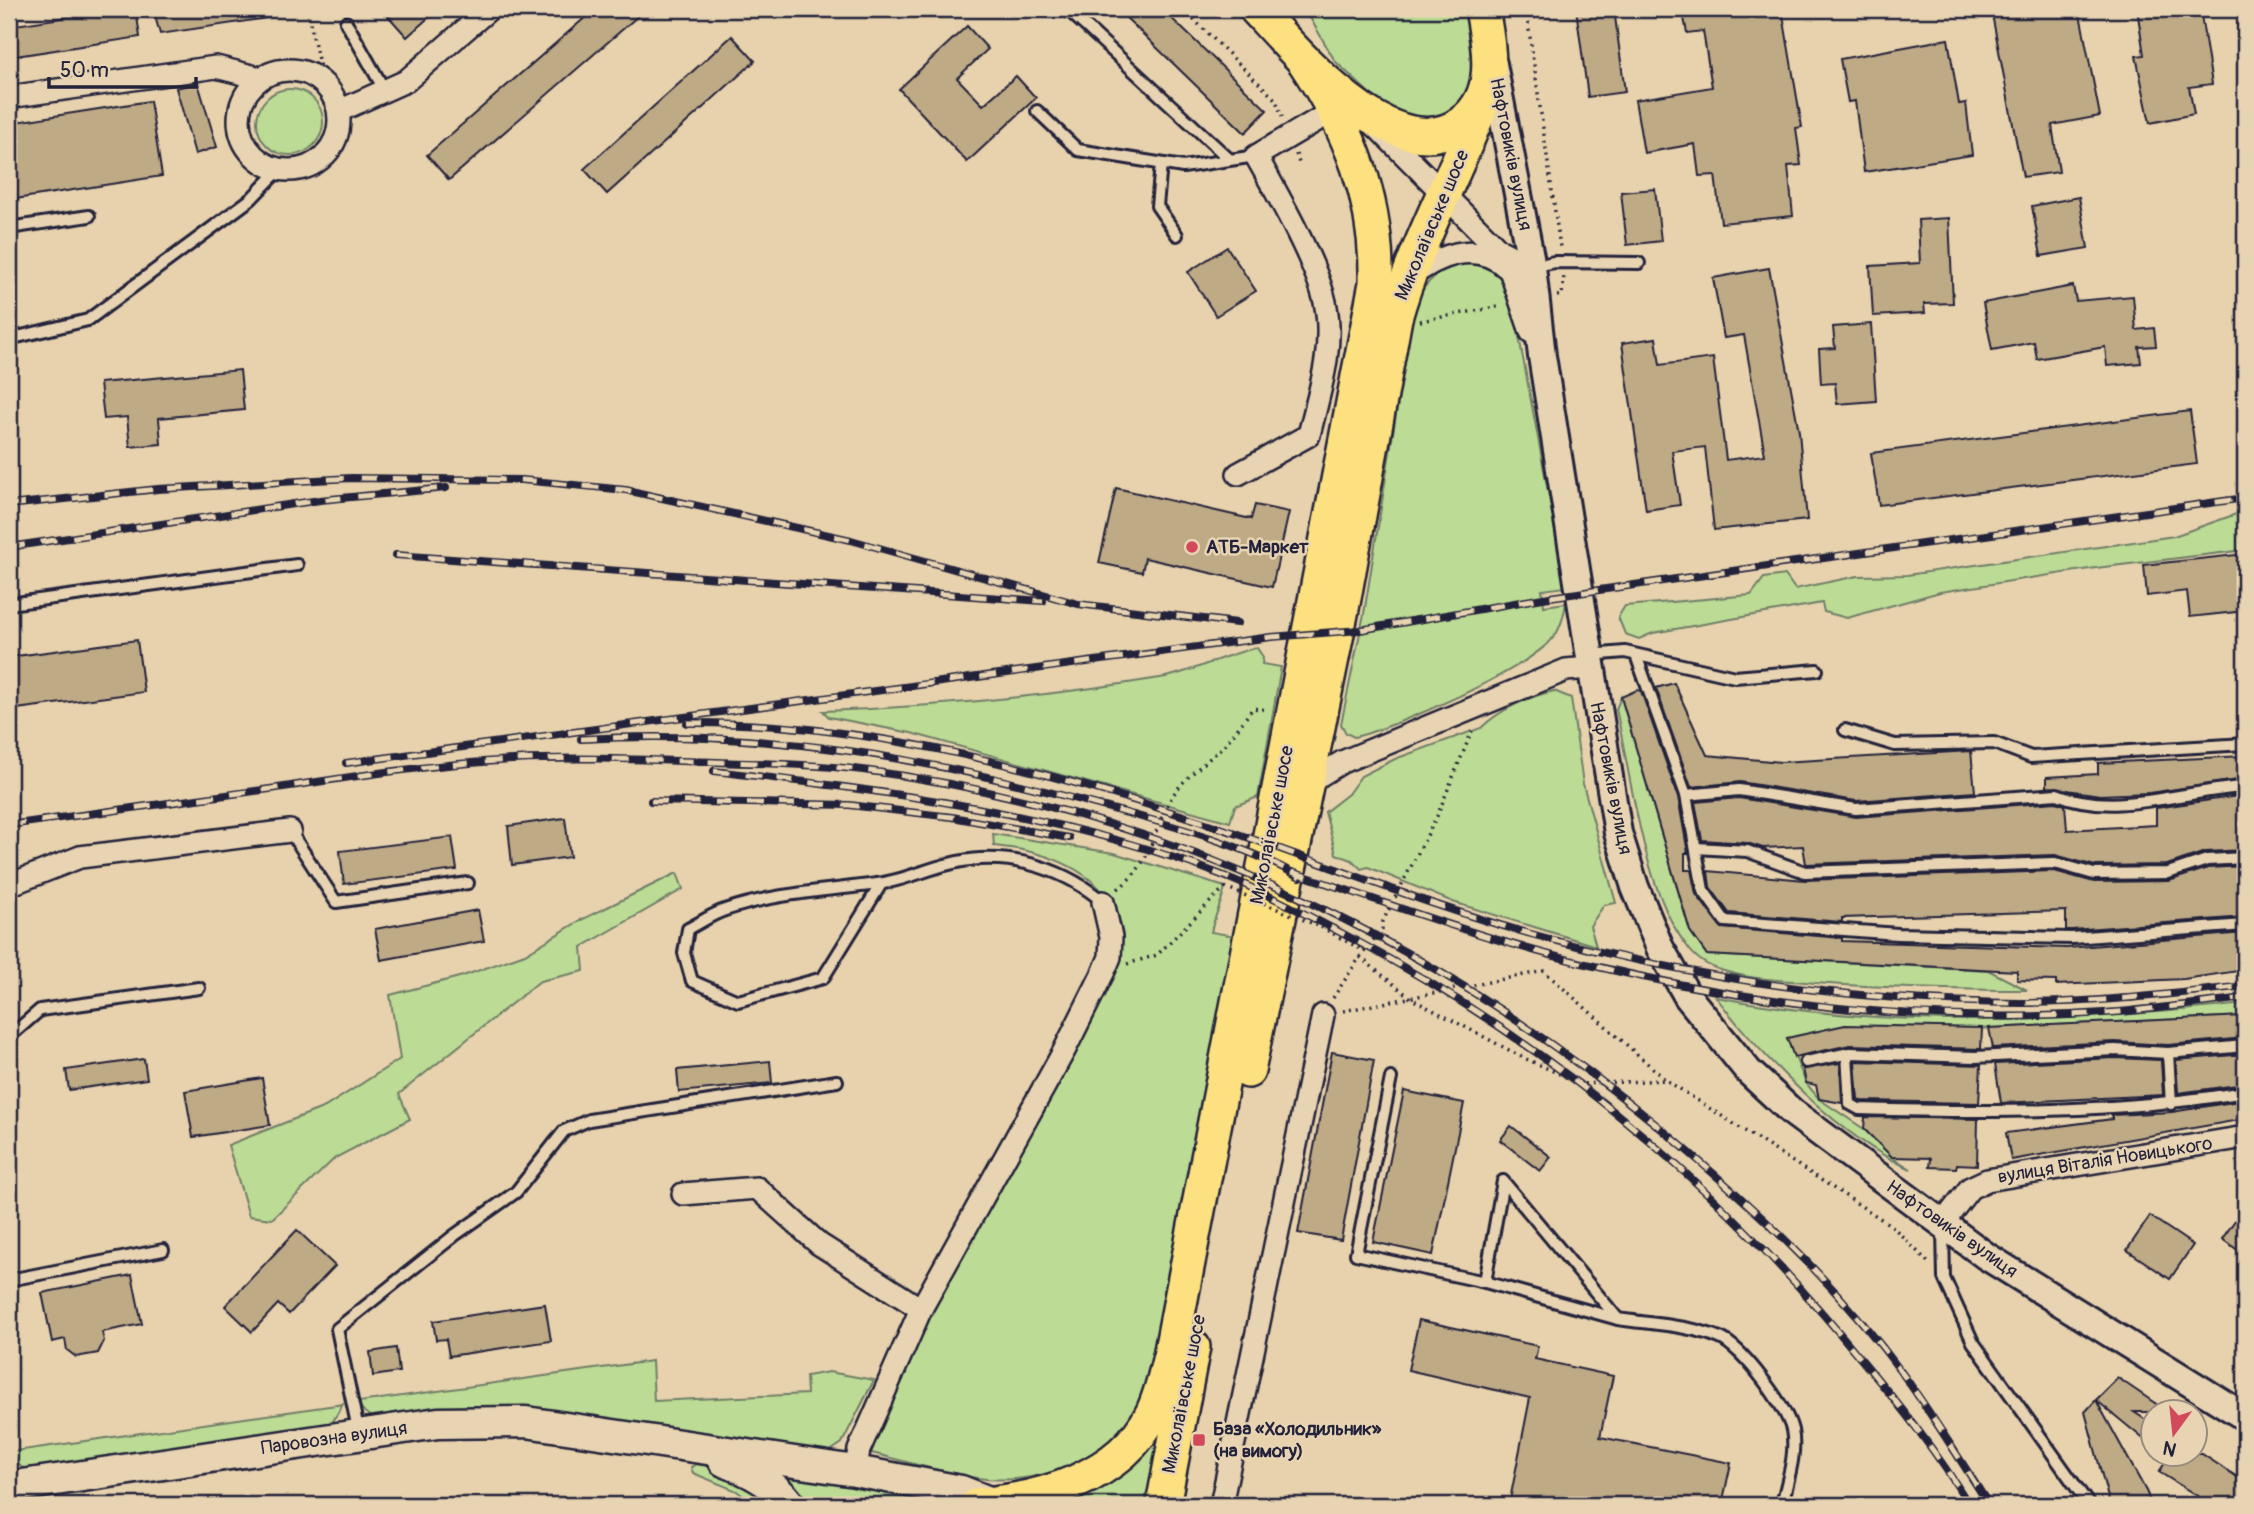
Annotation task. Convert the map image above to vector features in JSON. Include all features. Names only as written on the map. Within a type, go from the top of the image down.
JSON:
[{"type":"main road","name":"Миколаївське шосе","points":[[990,1505],[1028,1498],[1082,1480],[1120,1453],[1152,1414],[1170,1356],[1376,283],[1372,216],[1345,107],[1256,9]]},
{"type":"main road","name":"Миколаївське шосе","points":[[1163,1505],[1305,790],[1395,318],[1405,282],[1446,194],[1483,101],[1489,70],[1488,42],[1482,9]]},
{"type":"main road","points":[[1345,107],[1399,131],[1427,135],[1459,126],[1483,101]]},
{"type":"main road","name":"Паровозна вулиця","points":[[9,1487],[438,1423],[526,1422],[855,1471],[961,1491],[990,1505]]},
{"type":"main road","name":"Паровозна вулиця","points":[[660,1443],[715,1458],[754,1473],[771,1485],[790,1505]]},
{"type":"street","points":[[339,111],[406,81],[489,9]]},
{"type":"street","name":"Нафтовиків вулиця","points":[[1488,42],[1522,270],[1542,356],[1588,662],[1622,847],[1660,948],[1688,996],[1749,1072],[1792,1112],[1986,1256],[2245,1417]]},
{"type":"street","points":[[9,97],[216,67],[260,78]]},
{"type":"street","points":[[292,69],[309,73],[323,82],[333,95],[339,111],[339,127],[334,142],[325,155],[296,170],[280,169],[264,163],[251,153],[240,130],[241,105],[248,90],[260,78],[276,71],[292,69]]},
{"type":"street","points":[[1238,474],[1309,435],[1325,370],[1328,332],[1325,303],[1316,275],[1256,156],[1345,107]]},
{"type":"street","name":"Нафтовиків вулиця","points":[[1345,107],[1446,194],[1499,250],[1522,270]]},
{"type":"street","points":[[1405,282],[1441,258],[1471,251],[1522,270]]},
{"type":"street","points":[[1305,790],[1319,776],[1342,762],[1588,662]]},
{"type":"street","points":[[9,885],[80,857],[290,831]]},
{"type":"street","points":[[855,1471],[859,1450],[921,1309],[1064,1051],[1104,971],[1110,957],[1111,937],[1103,902]]},
{"type":"street","points":[[1221,1505],[1323,1015]]},
{"type":"street","name":"вулиця Віталія Новицького","points":[[1942,1224],[1970,1188],[1987,1180],[2245,1137]]},
{"type":"street","points":[[683,1194],[757,1188],[820,1244],[921,1309]]},
{"type":"lane","points":[[1067,9],[1228,158]]},
{"type":"lane","points":[[346,22],[385,91]]},
{"type":"lane","points":[[1037,111],[1078,150],[1183,167],[1228,158],[1256,156]]},
{"type":"lane","points":[[1161,164],[1157,206],[1177,235]]},
{"type":"lane","points":[[9,339],[88,320],[251,199],[280,169]]},
{"type":"lane","points":[[9,228],[89,216]]},
{"type":"lane","points":[[1522,270],[1562,262],[1639,263]]},
{"type":"lane","points":[[9,604],[297,565]]},
{"type":"lane","points":[[1588,662],[1625,652],[1735,677],[1816,670]]},
{"type":"lane","points":[[1636,655],[1686,795],[1703,890],[1724,921],[1898,934],[2072,937],[2245,925]]},
{"type":"lane","points":[[1845,730],[1895,745],[1994,743],[2031,757],[2245,744]]},
{"type":"lane","points":[[1686,795],[1740,790],[1856,809],[2057,794],[2076,802],[2142,801],[2245,787]]},
{"type":"lane","points":[[290,831],[336,902],[468,883]]},
{"type":"lane","points":[[1696,848],[1747,851],[1805,872],[2055,863],[2094,874],[2168,873],[2207,860],[2245,858]]},
{"type":"lane","points":[[881,884],[823,978],[738,1000],[692,981],[684,953],[688,929],[724,910],[796,893],[881,884],[970,859],[1014,861],[1056,871],[1087,888],[1103,902]]},
{"type":"lane","points":[[9,1037],[40,1010],[200,988]]},
{"type":"lane","points":[[1806,1062],[1847,1054],[1975,1057],[2115,1050],[2168,1053],[2245,1046]]},
{"type":"lane","points":[[2168,1053],[2171,1104]]},
{"type":"lane","points":[[1847,1054],[1850,1104],[1859,1109],[1977,1113],[2171,1104],[2245,1092]]},
{"type":"lane","points":[[1391,1078],[1356,1254],[1485,1282],[1618,1319],[1699,1331],[1723,1338],[1743,1355],[1781,1408],[1792,1429],[1793,1455],[1782,1505]]},
{"type":"lane","points":[[359,1434],[337,1329],[455,1235],[516,1192],[564,1131],[589,1120],[837,1081]]},
{"type":"lane","points":[[1485,1282],[1503,1181],[1618,1319]]},
{"type":"lane","points":[[1942,1224],[1944,1278],[1973,1342],[2089,1505]]},
{"type":"lane","points":[[9,1280],[163,1250]]},
{"type":"path","points":[[307,9],[323,82]]},
{"type":"path","points":[[1183,9],[1276,100],[1300,166]]},
{"type":"path","points":[[1395,318],[1408,322],[1436,319],[1562,295],[1562,262],[1526,9]]},
{"type":"path","points":[[1323,1015],[1364,951],[1382,929],[1383,921],[1432,828],[1465,752],[1480,705]]},
{"type":"path","points":[[1103,902],[1136,875],[1151,852],[1173,796],[1225,744],[1253,708]]},
{"type":"path","points":[[1104,971],[1157,955],[1226,887],[1321,927],[1364,951]]},
{"type":"path","points":[[1360,957],[1412,999],[1524,1058],[1582,1084],[1666,1080]]},
{"type":"path","points":[[1323,1015],[1544,971],[1666,1080],[1892,1226],[1944,1278]]},
{"type":"green space","points":[[1305,9],[1469,9],[1474,87],[1444,123],[1399,121],[1335,61]]},
{"type":"green space","points":[[290,89],[313,99],[323,122],[313,145],[290,155],[267,145],[257,122],[267,99]]},
{"type":"green space","points":[[1462,262],[1478,263],[1496,271],[1510,289],[1566,587],[1542,590],[1544,606],[1566,603],[1564,612],[1553,638],[1516,666],[1428,710],[1354,737],[1346,733],[1341,724],[1364,614],[1414,302],[1434,277]]},
{"type":"green space","points":[[2245,511],[2245,550],[2096,568],[1940,592],[1847,618],[1824,612],[1822,603],[1653,633],[1639,639],[1625,634],[1618,617],[1625,606],[1751,595],[1764,578],[1785,575],[1795,589],[1858,576],[1907,575],[2174,536]]},
{"type":"green space","points":[[1257,648],[1263,657],[1262,664],[1281,667],[1258,797],[1235,806],[1230,822],[911,733],[829,717],[823,711],[992,700],[1118,684],[1172,676]]},
{"type":"green space","points":[[1554,691],[1571,698],[1583,784],[1616,903],[1604,905],[1590,926],[1596,946],[1453,902],[1368,867],[1361,869],[1352,860],[1336,854],[1325,812],[1348,794],[1361,776],[1395,759],[1481,728],[1515,705]]},
{"type":"green space","points":[[1621,697],[1690,931],[1707,955],[1988,970],[2027,990],[1842,985],[1768,979],[1732,973],[1702,961],[1690,950],[1672,923],[1650,865],[1616,709]]},
{"type":"green space","points":[[993,834],[1114,853],[1225,887],[1211,932],[1235,936],[1149,1385],[1136,1413],[1112,1442],[1078,1463],[1037,1476],[1017,1479],[977,1478],[949,1473],[867,1452],[916,1333],[1006,1179],[1101,985],[1112,904],[1102,890],[1076,870],[1060,862],[1028,851],[994,846]]},
{"type":"green space","points":[[677,873],[683,889],[582,947],[584,971],[540,981],[399,1094],[410,1119],[335,1158],[272,1219],[249,1216],[228,1145],[325,1107],[400,1059],[390,995],[463,976],[525,954],[581,920]]},
{"type":"green space","points":[[1716,997],[1782,1008],[1914,1019],[2046,1019],[2245,1004],[2245,1016],[1787,1038],[1806,1083],[1819,1099],[1864,1129],[1892,1157],[1911,1169],[1885,1156],[1831,1118],[1779,1070]]},
{"type":"green space","points":[[652,1361],[654,1401],[807,1394],[806,1376],[829,1372],[874,1380],[842,1443],[829,1452],[488,1407],[385,1421],[365,1413],[359,1402]]},
{"type":"green space","points":[[343,1404],[333,1421],[323,1428],[38,1472],[21,1467],[9,1452]]},
{"type":"green space","points":[[1166,1423],[1150,1505],[1050,1505]]},
{"type":"green space","points":[[697,1464],[737,1478],[771,1505],[754,1505],[737,1491],[693,1473],[691,1467]]},
{"type":"green space","points":[[786,1476],[919,1494],[920,1498],[898,1505],[804,1505],[784,1481]]},
{"type":"building","points":[[120,9],[136,9],[140,37],[9,57],[9,26]]},
{"type":"building","points":[[153,9],[268,9],[268,18],[160,34]]},
{"type":"building","points":[[382,9],[438,9],[407,37]]},
{"type":"building","points":[[595,9],[646,9],[449,180],[427,155]]},
{"type":"building","points":[[1117,9],[1162,9],[1267,110],[1245,133]]},
{"type":"building","points":[[1576,9],[1614,9],[1625,92],[1588,97]]},
{"type":"building","points":[[1698,9],[1782,9],[1802,127],[1796,128],[1801,165],[1788,166],[1793,216],[1721,223],[1715,175],[1699,176],[1695,144],[1644,153],[1635,100],[1712,87],[1703,31],[1687,33],[1684,18],[1699,16]]},
{"type":"building","points":[[1991,9],[2079,9],[2100,116],[2052,125],[2059,172],[2023,177]]},
{"type":"building","points":[[2137,9],[2200,9],[2212,84],[2189,87],[2194,114],[2150,123],[2136,56],[2144,55]]},
{"type":"building","points":[[967,26],[988,49],[957,78],[983,105],[1016,76],[1036,98],[967,162],[899,89]]},
{"type":"building","points":[[732,36],[755,61],[607,194],[584,169]]},
{"type":"building","points":[[1948,39],[1959,104],[1966,103],[1972,155],[1864,172],[1855,101],[1848,102],[1840,59]]},
{"type":"building","points":[[198,83],[217,147],[195,154],[176,88]]},
{"type":"building","points":[[150,101],[162,176],[9,200],[9,123]]},
{"type":"building","points":[[1655,189],[1661,241],[1627,245],[1621,192]]},
{"type":"building","points":[[2079,197],[2088,248],[2041,256],[2032,206]]},
{"type":"building","points":[[1949,218],[1953,303],[1924,304],[1925,313],[1873,316],[1870,266],[1920,263],[1918,220]]},
{"type":"building","points":[[1227,247],[1256,291],[1216,316],[1188,272]]},
{"type":"building","points":[[1769,268],[1799,432],[1807,520],[1714,530],[1705,447],[1672,451],[1680,505],[1646,510],[1622,343],[1656,338],[1660,365],[1713,358],[1726,460],[1765,455],[1744,335],[1724,338],[1713,278]]},
{"type":"building","points":[[2073,286],[2076,301],[2133,296],[2136,330],[2154,328],[2156,346],[2139,347],[2141,363],[2107,366],[2105,347],[2037,359],[2034,342],[1992,350],[1983,303]]},
{"type":"building","points":[[1871,324],[1876,401],[1837,404],[1835,383],[1821,384],[1819,349],[1835,348],[1833,327]]},
{"type":"building","points":[[240,370],[244,410],[159,418],[161,444],[130,447],[127,417],[104,419],[100,383]]},
{"type":"building","points":[[2190,411],[2197,464],[1879,505],[1871,453]]},
{"type":"building","name":"АТБ-Маркет","points":[[1116,488],[1251,519],[1255,505],[1289,512],[1272,587],[1145,558],[1142,572],[1099,563]]},
{"type":"building","points":[[2245,554],[2245,611],[2190,617],[2187,591],[2147,596],[2144,565]]},
{"type":"building","points":[[137,640],[144,692],[9,710],[9,657]]},
{"type":"building","points":[[1674,683],[1707,755],[1781,762],[1971,751],[1975,792],[1856,801],[1740,782],[1691,787],[1656,688]]},
{"type":"building","points":[[1637,690],[1641,691],[1678,797],[1688,853],[1685,853],[1685,870],[1691,870],[1696,894],[1722,928],[1842,938],[1842,941],[2067,948],[2245,933],[2245,970],[2184,979],[2056,985],[2056,981],[2017,980],[2017,971],[1707,955],[1690,931],[1621,697]]},
{"type":"building","points":[[2245,756],[2245,779],[2149,793],[2100,795],[2047,787],[2047,777],[2098,774],[2098,763]]},
{"type":"building","points":[[2245,795],[2245,850],[2205,852],[2167,865],[2095,866],[2055,855],[1806,864],[1803,846],[1763,848],[1747,843],[1702,840],[1695,802],[1739,798],[1856,817],[2056,802],[2065,805],[2067,830],[2156,825],[2156,808]]},
{"type":"building","points":[[565,818],[570,857],[512,865],[508,826]]},
{"type":"building","points":[[452,837],[457,870],[344,884],[340,851]]},
{"type":"building","points":[[2245,866],[2245,917],[2072,930],[2066,930],[2066,911],[1842,918],[1842,922],[1729,913],[1710,887],[1708,871],[1805,880],[2054,871],[2094,882],[2169,881],[2208,868]]},
{"type":"building","points":[[478,910],[484,941],[381,960],[375,929]]},
{"type":"building","points":[[2245,1016],[2245,1038],[2168,1045],[2115,1042],[1993,1048],[1989,1028]]},
{"type":"building","points":[[1845,1025],[1982,1028],[1981,1049],[1850,1045],[1794,1057],[1787,1038]]},
{"type":"building","points":[[1332,1052],[1374,1060],[1341,1240],[1298,1233]]},
{"type":"building","points":[[2245,1054],[2245,1084],[2178,1093],[2176,1060]]},
{"type":"building","points":[[2115,1058],[2161,1060],[2163,1095],[2001,1103],[1995,1064]]},
{"type":"building","points":[[144,1059],[147,1079],[69,1090],[66,1070]]},
{"type":"building","points":[[770,1061],[772,1083],[679,1092],[677,1070]]},
{"type":"building","points":[[1855,1061],[1981,1065],[1979,1103],[1861,1101],[1858,1099]]},
{"type":"building","points":[[1840,1063],[1842,1103],[1819,1099],[1816,1085],[1806,1083],[1803,1069]]},
{"type":"building","points":[[262,1078],[270,1125],[193,1137],[185,1091]]},
{"type":"building","points":[[1404,1091],[1464,1103],[1433,1255],[1373,1242]]},
{"type":"building","points":[[2245,1100],[2245,1119],[2011,1160],[2006,1133],[2112,1119],[2112,1115],[2172,1112]]},
{"type":"building","points":[[1865,1117],[1978,1119],[1977,1165],[1957,1164],[1956,1168],[1930,1167],[1931,1158],[1892,1157],[1864,1129]]},
{"type":"building","points":[[1511,1126],[1551,1157],[1540,1171],[1500,1140]]},
{"type":"building","points":[[2245,1206],[2245,1255],[2222,1239]]},
{"type":"building","points":[[2150,1216],[2193,1245],[2170,1279],[2127,1250]]},
{"type":"building","points":[[297,1230],[335,1266],[289,1314],[278,1304],[252,1332],[225,1306]]},
{"type":"building","points":[[132,1275],[142,1324],[102,1332],[104,1341],[98,1353],[76,1357],[67,1350],[65,1339],[52,1342],[42,1293]]},
{"type":"building","points":[[545,1304],[551,1341],[449,1356],[446,1339],[436,1340],[433,1321]]},
{"type":"building","points":[[1419,1320],[1538,1346],[1535,1359],[1613,1376],[1600,1437],[1731,1463],[1722,1505],[1509,1505],[1530,1398],[1408,1370]]},
{"type":"building","points":[[396,1348],[399,1372],[373,1376],[370,1352]]},
{"type":"building","points":[[2118,1378],[2147,1398],[2138,1398],[2138,1412],[2134,1412],[2138,1415],[2138,1434],[2096,1400]]},
{"type":"building","points":[[2096,1400],[2152,1505],[2110,1505],[2085,1412]]},
{"type":"building","points":[[2208,1458],[2245,1482],[2245,1505],[2212,1505],[2159,1472],[2162,1468],[2208,1468]]},
{"type":"railway","points":[[9,505],[158,489],[351,478],[522,480],[626,490],[851,540],[1078,604],[1237,623]]},
{"type":"railway","points":[[9,547],[320,500],[446,488]]},
{"type":"railway","points":[[346,763],[1271,637],[1360,630],[1543,598],[2245,498]]},
{"type":"railway","points":[[396,555],[1043,601]]},
{"type":"railway","points":[[687,723],[826,731],[965,755],[1169,811],[1493,923],[1591,950],[1712,975],[1835,992],[1959,1002],[2049,1003],[2105,1000],[2245,986]]},
{"type":"railway","points":[[581,739],[716,738],[846,750],[910,761],[1039,789],[1180,828],[1254,854],[1300,877]]},
{"type":"railway","points":[[9,825],[424,767],[513,760],[619,759],[863,770],[974,789],[1082,816],[1188,851],[1290,893],[1389,943],[1484,1000],[1577,1063],[1665,1132],[1791,1245],[1849,1307],[1902,1373],[1989,1505]]},
{"type":"railway","points":[[714,771],[970,807],[1034,819],[1158,853],[1219,874],[1268,896],[1423,978],[1494,1023],[1561,1071],[1689,1176],[1749,1234],[1861,1359],[1931,1448],[1969,1505]]},
{"type":"railway","points":[[651,801],[849,805],[952,817],[1069,838]]},
{"type":"railway","points":[[1292,872],[1552,955],[1655,979],[1786,1002],[1919,1014],[2053,1016],[2119,1012],[2245,998]]},
{"type":"place","name":"АТБ-Маркет","points":[[1192,547]]},
{"type":"place","name":"База «Холодильник» (на вимогу)","points":[[1199,1440]]}]
